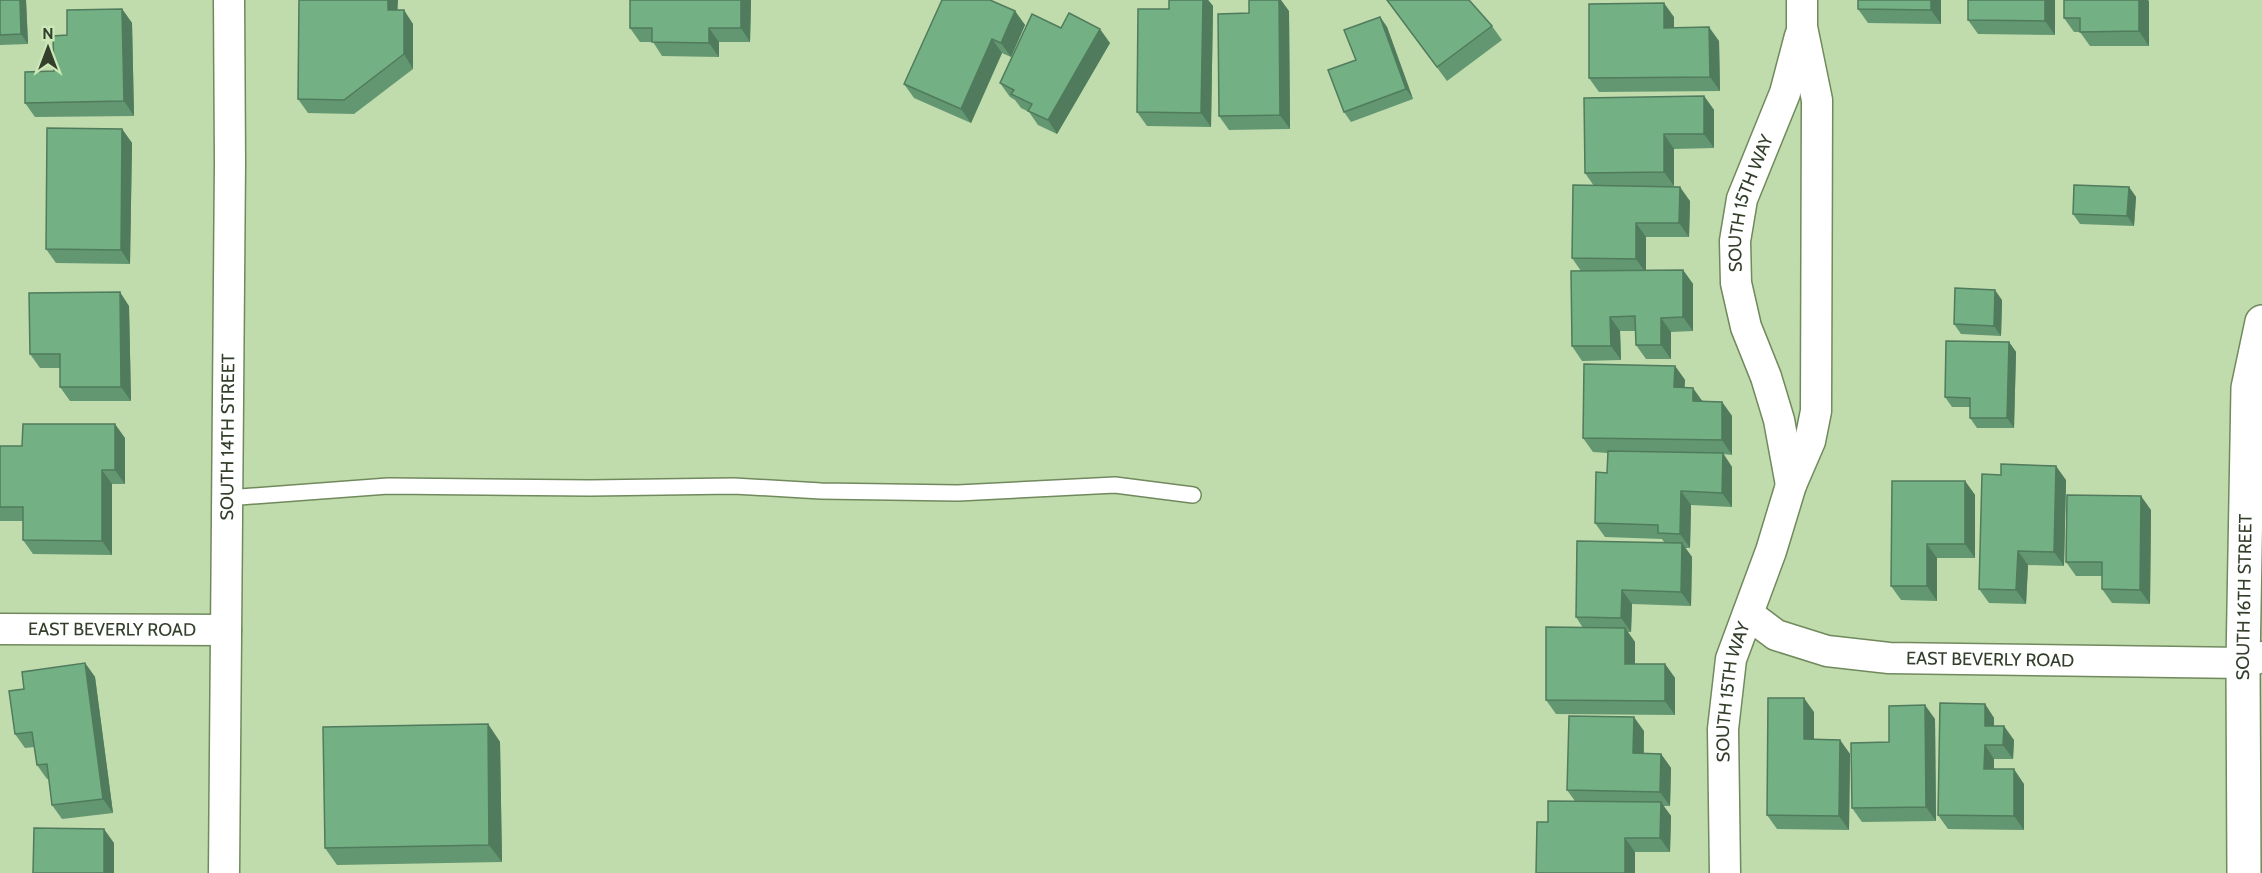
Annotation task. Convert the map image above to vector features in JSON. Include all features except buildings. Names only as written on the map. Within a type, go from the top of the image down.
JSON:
[{"type":"main road","name":"SOUTH 16TH STREET","points":[[2244,873],[2256,663],[2248,388],[2262,322]]},
{"type":"street","name":"SOUTH 14TH STREET","points":[[224,873],[230,162],[229,0]]},
{"type":"street","name":"SOUTH 15TH WAY","points":[[1791,485],[1779,420],[1766,377],[1746,327],[1736,283],[1735,241],[1742,199],[1785,93],[1802,14]]},
{"type":"street","name":"SOUTH 15TH WAY","points":[[1725,873],[1723,729],[1725,690],[1731,659],[1772,551],[1791,485],[1810,441],[1816,411],[1817,100],[1802,14]]},
{"type":"street","name":"EAST BEVERLY ROAD","points":[[1748,614],[1776,635],[1827,651],[1889,658],[2256,663]]},
{"type":"street","name":"EAST BEVERLY ROAD","points":[[0,629],[226,630]]},
{"type":"lane","points":[[227,498],[388,486],[579,488],[734,486],[821,491],[958,493],[1115,485],[1193,495]]}]
